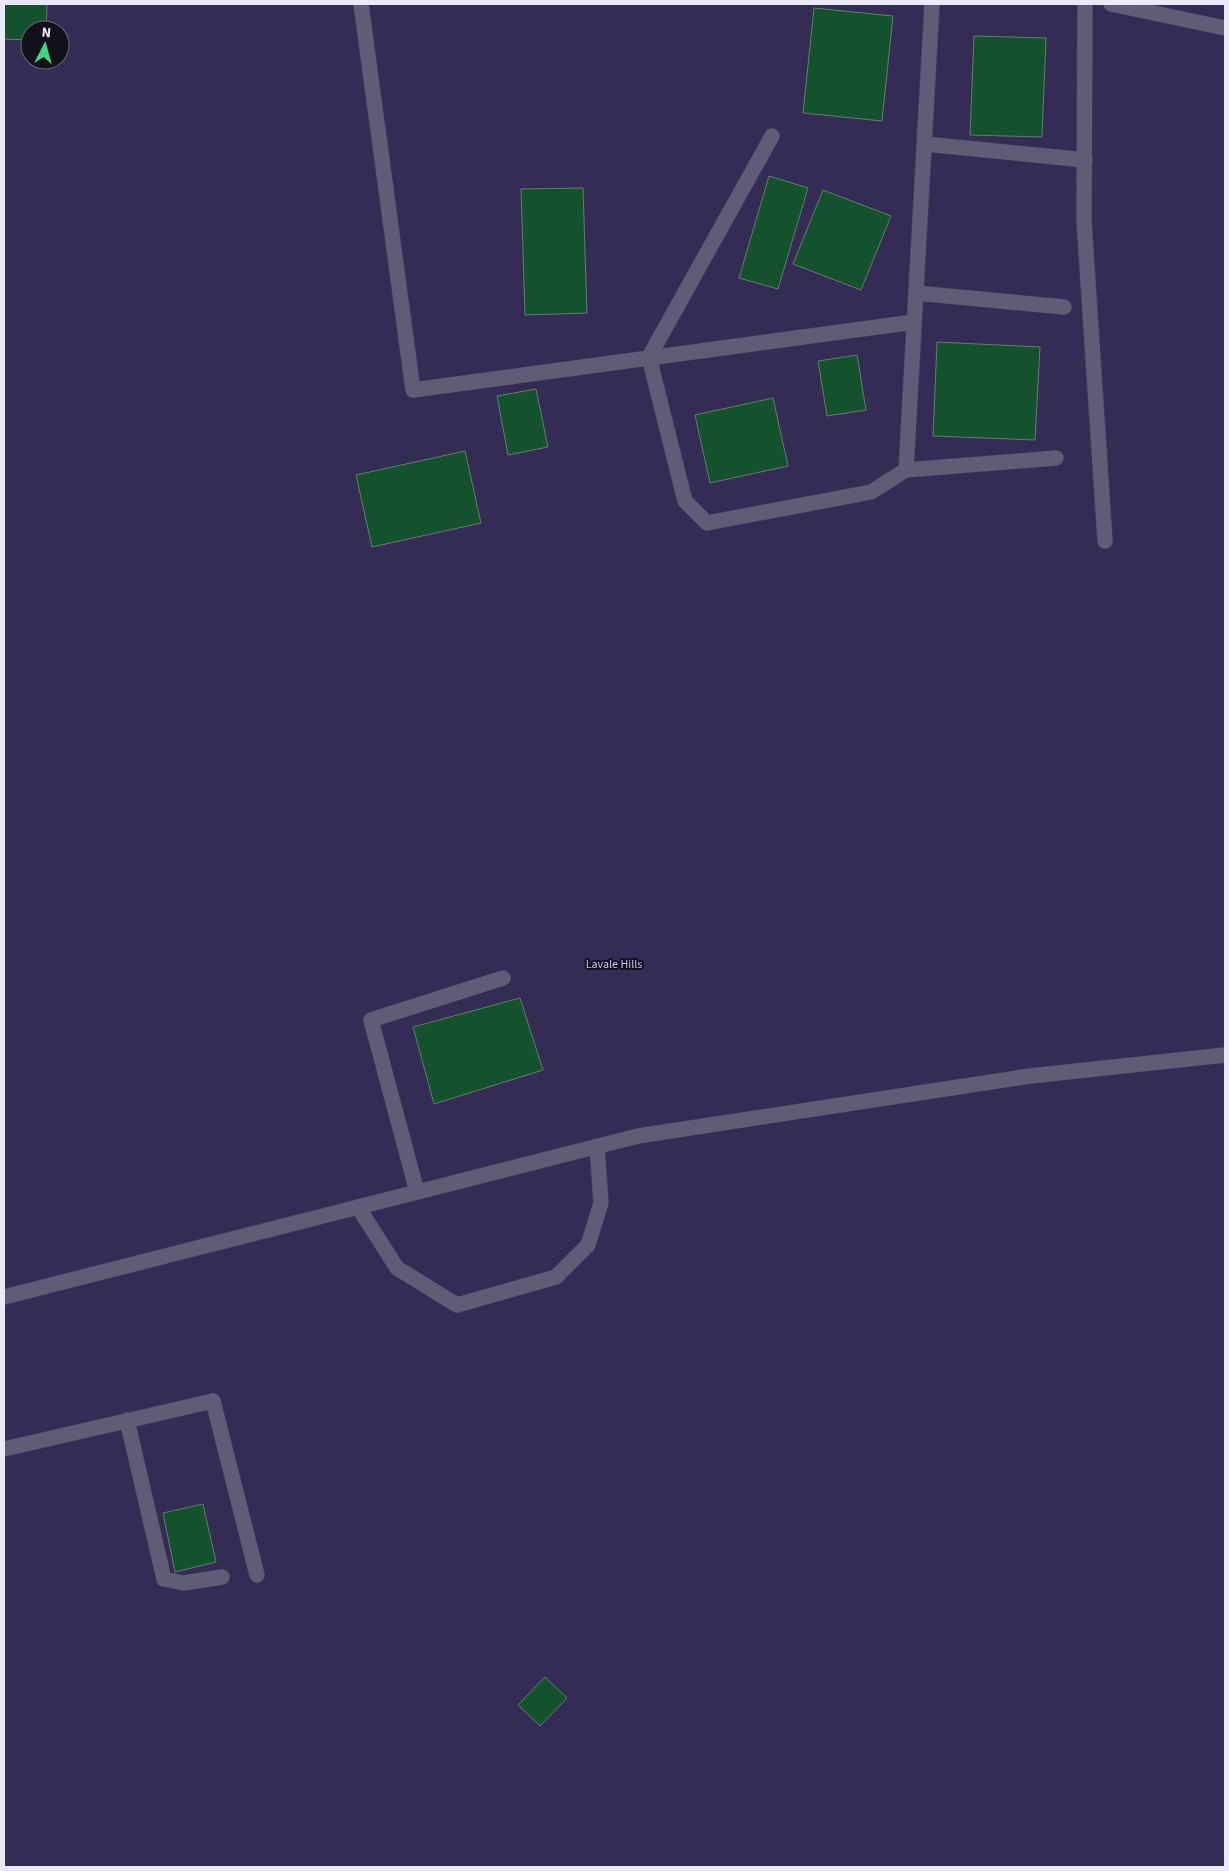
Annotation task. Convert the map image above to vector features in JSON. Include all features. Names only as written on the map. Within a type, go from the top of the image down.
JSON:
[{"type":"lane","points":[[361,4],[413,390],[914,322]]},
{"type":"lane","points":[[906,470],[932,4]]},
{"type":"lane","points":[[1085,4],[1084,221],[1105,540]]},
{"type":"lane","points":[[1111,4],[1225,28]]},
{"type":"lane","points":[[772,136],[649,357],[685,501],[708,523],[871,492],[906,470],[1056,458]]},
{"type":"lane","points":[[925,144],[1084,160]]},
{"type":"lane","points":[[916,293],[1064,307]]},
{"type":"lane","points":[[417,1192],[371,1020],[503,978]]},
{"type":"lane","points":[[4,1297],[638,1136],[1030,1076],[1225,1056]]},
{"type":"lane","points":[[358,1207],[397,1268],[457,1305],[556,1277],[588,1245],[601,1203],[597,1146]]},
{"type":"lane","points":[[4,1449],[213,1401],[258,1575]]},
{"type":"lane","points":[[127,1420],[164,1579],[184,1583],[222,1577]]},
{"type":"green space","name":"Lavale Hills","points":[[4,4],[1225,4],[1225,1867],[4,1867]]},
{"type":"building","points":[[4,4],[47,4],[46,20],[20,20],[20,40],[4,39]]},
{"type":"building","points":[[814,8],[893,16],[882,121],[803,113]]},
{"type":"building","points":[[974,36],[1046,38],[1042,137],[970,135]]},
{"type":"building","points":[[769,176],[808,188],[778,289],[739,278]]},
{"type":"building","points":[[583,188],[587,313],[525,315],[521,189]]},
{"type":"building","points":[[823,190],[891,216],[861,290],[793,264]]},
{"type":"building","points":[[937,342],[1040,347],[1035,440],[933,436]]},
{"type":"building","points":[[857,355],[866,410],[827,416],[818,361]]},
{"type":"building","points":[[536,389],[548,447],[508,455],[497,396]]},
{"type":"building","points":[[773,398],[788,466],[710,483],[695,415]]},
{"type":"building","points":[[465,451],[481,523],[372,547],[356,475]]},
{"type":"building","points":[[520,998],[543,1070],[434,1104],[413,1027]]},
{"type":"building","points":[[203,1504],[216,1562],[175,1572],[163,1513]]},
{"type":"building","points":[[545,1677],[567,1698],[540,1726],[518,1705]]}]
